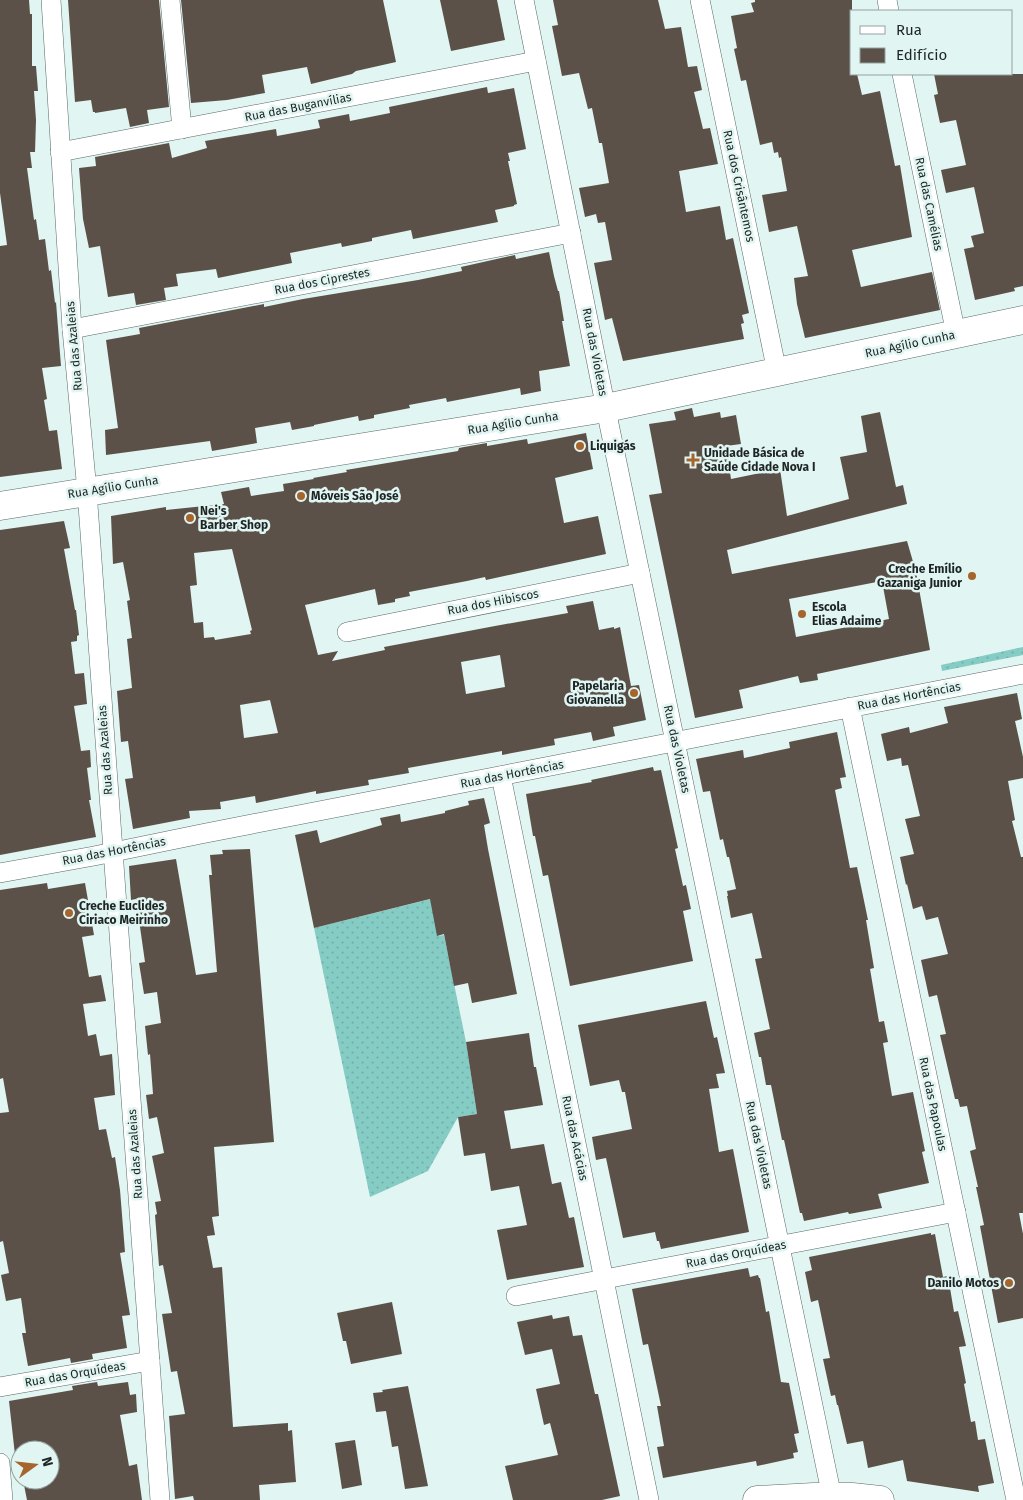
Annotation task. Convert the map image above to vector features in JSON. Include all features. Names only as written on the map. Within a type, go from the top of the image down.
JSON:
[{"type":"main road","name":"Rua Agílio Cunha","points":[[0,506],[606,408],[1023,320]]},
{"type":"main road","points":[[758,1500],[814,1497],[880,1500]]},
{"type":"street","name":"Rua das Azaleias","points":[[50,0],[72,328],[88,491],[112,852],[160,1500]]},
{"type":"street","points":[[170,0],[182,129]]},
{"type":"street","name":"Rua das Violetas","points":[[524,0],[606,408],[832,1497]]},
{"type":"street","name":"Rua dos Crisântemos","points":[[700,0],[777,372]]},
{"type":"street","name":"Rua das Buganvílias","points":[[60,152],[536,61]]},
{"type":"street","name":"Rua das Camélias","points":[[902,75],[956,334]]},
{"type":"street","name":"Rua dos Ciprestes","points":[[72,328],[571,233]]},
{"type":"street","name":"Rua dos Hibiscos","points":[[347,632],[640,573]]},
{"type":"street","name":"Rua das Hortências","points":[[0,873],[1023,674]]},
{"type":"street","name":"Rua das Papoulas","points":[[850,708],[1016,1500]]},
{"type":"street","name":"Rua das Acácias","points":[[501,776],[649,1500]]},
{"type":"street","name":"Rua das Orquídeas","points":[[516,1296],[956,1212]]},
{"type":"street","name":"Rua das Orquídeas","points":[[0,1386],[150,1361]]},
{"type":"street","points":[[0,1463],[3,1500]]},
{"type":"shaded area","points":[[1023,647],[1023,655],[942,671],[941,665]]},
{"type":"shaded area","points":[[431,899],[438,936],[444,935],[466,1042],[477,1114],[458,1117],[428,1171],[370,1197],[314,928]]},
{"type":"building","points":[[0,0],[29,0],[30,14],[32,14],[32,66],[36,66],[38,91],[34,91],[36,120],[35,152],[30,152],[32,168],[27,168],[34,220],[36,219],[39,240],[45,239],[49,271],[51,270],[56,302],[61,366],[42,368],[47,399],[44,400],[49,431],[57,430],[62,469],[0,477],[0,246],[7,245],[0,193]]},
{"type":"building","points":[[68,0],[159,0],[169,107],[147,110],[149,123],[130,127],[126,108],[95,113],[93,112],[91,100],[75,102]]},
{"type":"building","points":[[181,0],[383,0],[396,62],[311,84],[307,67],[262,75],[265,93],[227,100],[191,103]]},
{"type":"building","points":[[440,0],[497,0],[505,40],[451,51]]},
{"type":"building","points":[[553,0],[658,0],[665,29],[681,27],[688,67],[697,66],[702,90],[694,92],[703,129],[710,128],[718,164],[679,171],[686,212],[720,206],[726,240],[733,238],[749,313],[742,315],[744,323],[741,324],[744,339],[623,361],[612,318],[605,320],[594,263],[612,260],[605,222],[598,223],[596,214],[585,217],[579,188],[609,183],[602,143],[599,143],[592,108],[588,109],[579,73],[562,76],[552,26],[558,25]]},
{"type":"building","points":[[755,0],[852,0],[852,10],[850,10],[850,75],[857,75],[862,95],[880,91],[895,166],[900,165],[912,237],[852,250],[861,287],[932,272],[940,310],[805,338],[797,304],[794,278],[808,276],[797,226],[769,232],[762,195],[787,191],[781,157],[779,158],[778,152],[774,153],[772,142],[760,145],[746,80],[741,81],[734,49],[737,48],[731,16],[754,12],[751,3],[755,2]]},
{"type":"building","points":[[1023,74],[1023,286],[1014,288],[1015,291],[975,300],[964,249],[974,247],[971,236],[984,233],[974,187],[946,193],[941,170],[966,165],[956,120],[940,123],[934,95],[938,94],[934,75]]},
{"type":"building","points":[[487,87],[488,93],[514,88],[526,149],[508,153],[517,204],[495,210],[498,222],[413,239],[411,230],[372,238],[372,241],[342,247],[341,243],[290,253],[292,263],[218,278],[216,269],[176,274],[178,286],[164,288],[166,300],[136,305],[134,293],[108,297],[100,246],[89,248],[83,219],[79,168],[96,166],[95,157],[169,143],[172,158],[207,148],[205,141],[276,129],[277,136],[320,128],[318,120],[349,114],[350,121],[390,113],[389,107]]},
{"type":"building","points":[[549,252],[559,291],[570,366],[539,371],[541,391],[521,395],[520,388],[447,402],[446,398],[409,405],[410,408],[374,415],[374,418],[359,421],[358,416],[292,430],[290,422],[255,428],[257,443],[212,451],[210,441],[106,455],[105,430],[118,428],[106,340],[140,334],[139,328],[264,304],[264,307],[418,280],[462,271],[461,267],[515,255],[516,259]]},
{"type":"building","points":[[692,408],[694,417],[720,412],[721,418],[736,415],[741,444],[726,446],[731,479],[780,469],[787,516],[849,499],[840,457],[867,452],[861,416],[880,412],[896,487],[903,485],[907,504],[727,550],[732,574],[907,541],[916,572],[930,650],[817,674],[818,680],[800,683],[798,676],[739,690],[743,708],[695,718],[649,495],[662,493],[649,424],[676,420],[674,412]],"holes":[[[882,581],[889,619],[796,637],[789,599]]]},
{"type":"building","points":[[586,433],[593,469],[555,478],[564,523],[598,516],[606,554],[486,580],[485,577],[409,592],[410,596],[395,599],[395,602],[378,605],[375,589],[305,605],[318,655],[338,651],[332,661],[385,650],[384,647],[568,613],[566,606],[593,601],[599,630],[620,627],[631,686],[639,685],[646,720],[613,727],[615,736],[593,741],[591,732],[554,739],[555,745],[502,755],[502,751],[408,768],[409,773],[368,780],[369,785],[316,794],[316,791],[256,803],[255,796],[220,802],[221,809],[189,811],[190,818],[133,829],[125,779],[133,778],[128,741],[121,742],[117,691],[132,688],[127,639],[132,638],[127,601],[130,600],[123,562],[113,564],[111,516],[166,507],[166,510],[224,504],[221,492],[249,487],[251,496],[284,491],[283,484],[347,472],[346,470],[458,451],[459,448],[487,443],[487,446],[527,439],[528,444]],"holes":[[[232,549],[252,630],[250,631],[251,634],[215,640],[214,637],[204,638],[203,622],[194,623],[190,586],[197,585],[194,553]],[[500,655],[505,687],[466,694],[461,662]],[[270,700],[278,733],[244,738],[240,705]]]},
{"type":"building","points":[[64,521],[70,548],[64,549],[79,635],[77,636],[77,641],[71,642],[75,674],[84,673],[87,704],[74,706],[81,751],[90,750],[91,767],[87,768],[91,800],[89,800],[96,837],[0,855],[0,530]]},
{"type":"building","points":[[1017,693],[1022,719],[1015,721],[1023,757],[1023,778],[1008,781],[1015,820],[1012,821],[1021,857],[1023,857],[1023,1213],[1019,1213],[1023,1234],[1023,1318],[998,1323],[980,1226],[984,1225],[970,1151],[976,1149],[967,1106],[960,1107],[958,1099],[955,1099],[940,1035],[946,1034],[937,995],[929,997],[921,960],[948,954],[938,917],[926,920],[922,906],[913,909],[900,857],[914,854],[905,819],[920,816],[908,765],[902,766],[901,758],[887,761],[881,734],[909,727],[910,733],[948,723],[944,707]]},
{"type":"building","points":[[837,732],[846,777],[840,778],[842,788],[835,790],[850,868],[857,867],[868,920],[866,920],[874,968],[870,969],[879,1022],[884,1021],[888,1042],[883,1043],[892,1096],[913,1092],[925,1151],[922,1152],[929,1183],[878,1194],[882,1208],[849,1214],[848,1212],[804,1221],[802,1213],[800,1213],[784,1140],[782,1140],[771,1085],[766,1085],[754,1033],[770,1029],[755,959],[762,958],[752,913],[731,918],[727,891],[736,889],[729,857],[727,857],[723,839],[720,840],[710,791],[703,792],[696,759],[743,750],[744,758],[790,748],[789,742]]},
{"type":"building","points":[[653,767],[654,771],[661,770],[678,848],[675,849],[683,886],[686,885],[691,909],[683,911],[693,961],[570,986],[548,875],[543,876],[535,836],[533,836],[526,794],[592,782],[591,780]]},
{"type":"building","points":[[484,798],[490,823],[484,825],[488,849],[517,994],[472,1003],[468,983],[454,986],[444,934],[437,936],[430,899],[314,928],[295,835],[317,830],[320,843],[382,825],[380,818],[400,814],[401,822],[445,813],[445,811],[469,805],[468,801]]},
{"type":"building","points":[[250,849],[274,1142],[214,1147],[219,1216],[212,1217],[215,1235],[207,1236],[213,1268],[222,1267],[233,1427],[288,1423],[288,1431],[292,1430],[296,1482],[259,1485],[260,1500],[194,1500],[193,1496],[175,1499],[169,1416],[185,1414],[177,1371],[171,1372],[162,1314],[172,1313],[163,1265],[159,1266],[155,1202],[161,1201],[152,1156],[164,1153],[157,1117],[149,1119],[146,1095],[153,1094],[150,1054],[148,1055],[145,1026],[161,1023],[157,992],[144,994],[139,963],[145,962],[136,899],[131,900],[129,866],[176,859],[196,975],[217,972],[209,875],[212,875],[210,855],[223,854],[222,850]]},
{"type":"building","points":[[47,883],[48,889],[85,883],[94,935],[82,937],[89,977],[101,975],[106,1001],[83,1004],[88,1036],[96,1034],[100,1056],[112,1054],[115,1095],[94,1098],[99,1130],[106,1129],[112,1158],[115,1157],[120,1190],[125,1252],[120,1253],[130,1315],[122,1316],[127,1348],[92,1354],[93,1359],[71,1363],[70,1358],[28,1366],[22,1333],[26,1333],[21,1298],[6,1301],[1,1275],[9,1273],[3,1241],[0,1242],[0,1113],[9,1112],[3,1078],[0,1079],[0,890]]},
{"type":"building","points":[[706,1001],[714,1038],[717,1037],[725,1073],[716,1074],[719,1088],[709,1089],[719,1152],[733,1149],[749,1232],[661,1249],[655,1232],[623,1238],[606,1158],[596,1160],[592,1137],[632,1129],[625,1092],[622,1092],[619,1080],[590,1086],[578,1025]]},
{"type":"building","points":[[529,1033],[534,1067],[536,1067],[543,1105],[504,1111],[511,1149],[544,1144],[552,1184],[561,1182],[569,1218],[574,1217],[584,1267],[507,1280],[497,1230],[527,1225],[519,1186],[491,1191],[485,1153],[464,1156],[458,1117],[477,1114],[466,1042]]},
{"type":"building","points":[[931,1233],[931,1235],[935,1234],[943,1277],[948,1276],[954,1312],[958,1311],[966,1346],[959,1347],[971,1422],[975,1421],[978,1440],[985,1439],[994,1483],[978,1486],[979,1492],[907,1481],[903,1460],[868,1468],[863,1441],[847,1444],[835,1395],[831,1396],[823,1359],[830,1358],[818,1300],[811,1302],[805,1272],[812,1270],[809,1257]]},
{"type":"building","points":[[748,1268],[750,1277],[758,1275],[760,1278],[766,1312],[769,1311],[781,1382],[789,1383],[799,1433],[794,1434],[798,1452],[793,1453],[794,1458],[757,1466],[756,1461],[663,1478],[657,1447],[664,1446],[657,1406],[661,1406],[648,1344],[643,1345],[632,1289]]},
{"type":"building","points":[[392,1302],[402,1354],[351,1364],[346,1341],[343,1341],[337,1313]]},
{"type":"building","points":[[552,1315],[553,1319],[569,1316],[573,1336],[582,1335],[595,1394],[598,1394],[620,1496],[602,1500],[513,1500],[505,1466],[558,1455],[550,1423],[544,1425],[536,1389],[560,1384],[552,1349],[525,1355],[517,1322]]},
{"type":"building","points":[[97,1382],[98,1386],[128,1382],[130,1395],[136,1394],[137,1412],[120,1415],[129,1466],[137,1464],[142,1500],[27,1500],[25,1490],[60,1490],[60,1440],[13,1440],[9,1401],[73,1390],[72,1386]]},
{"type":"building","points":[[408,1386],[428,1486],[405,1489],[398,1446],[392,1447],[386,1411],[376,1412],[373,1393]]},
{"type":"building","points":[[355,1440],[362,1485],[342,1489],[335,1443]]},
{"type":"place","name":"Liquigás","points":[[580,446]]},
{"type":"place","name":"Unidade Básica de Saúde Cidade Nova I","points":[[693,460]]},
{"type":"place","name":"Móveis São José","points":[[301,496]]},
{"type":"place","name":"Nei's Barber Shop","points":[[190,518]]},
{"type":"place","name":"Creche Emílio Gazaniga Junior","points":[[972,576]]},
{"type":"place","name":"Escola Elias Adaime","points":[[802,614]]},
{"type":"place","name":"Papelaria Giovanella","points":[[634,693]]},
{"type":"place","name":"Creche Euclides Ciriaco Meirinho","points":[[69,913]]},
{"type":"place","name":"Danilo Motos","points":[[1009,1283]]}]
